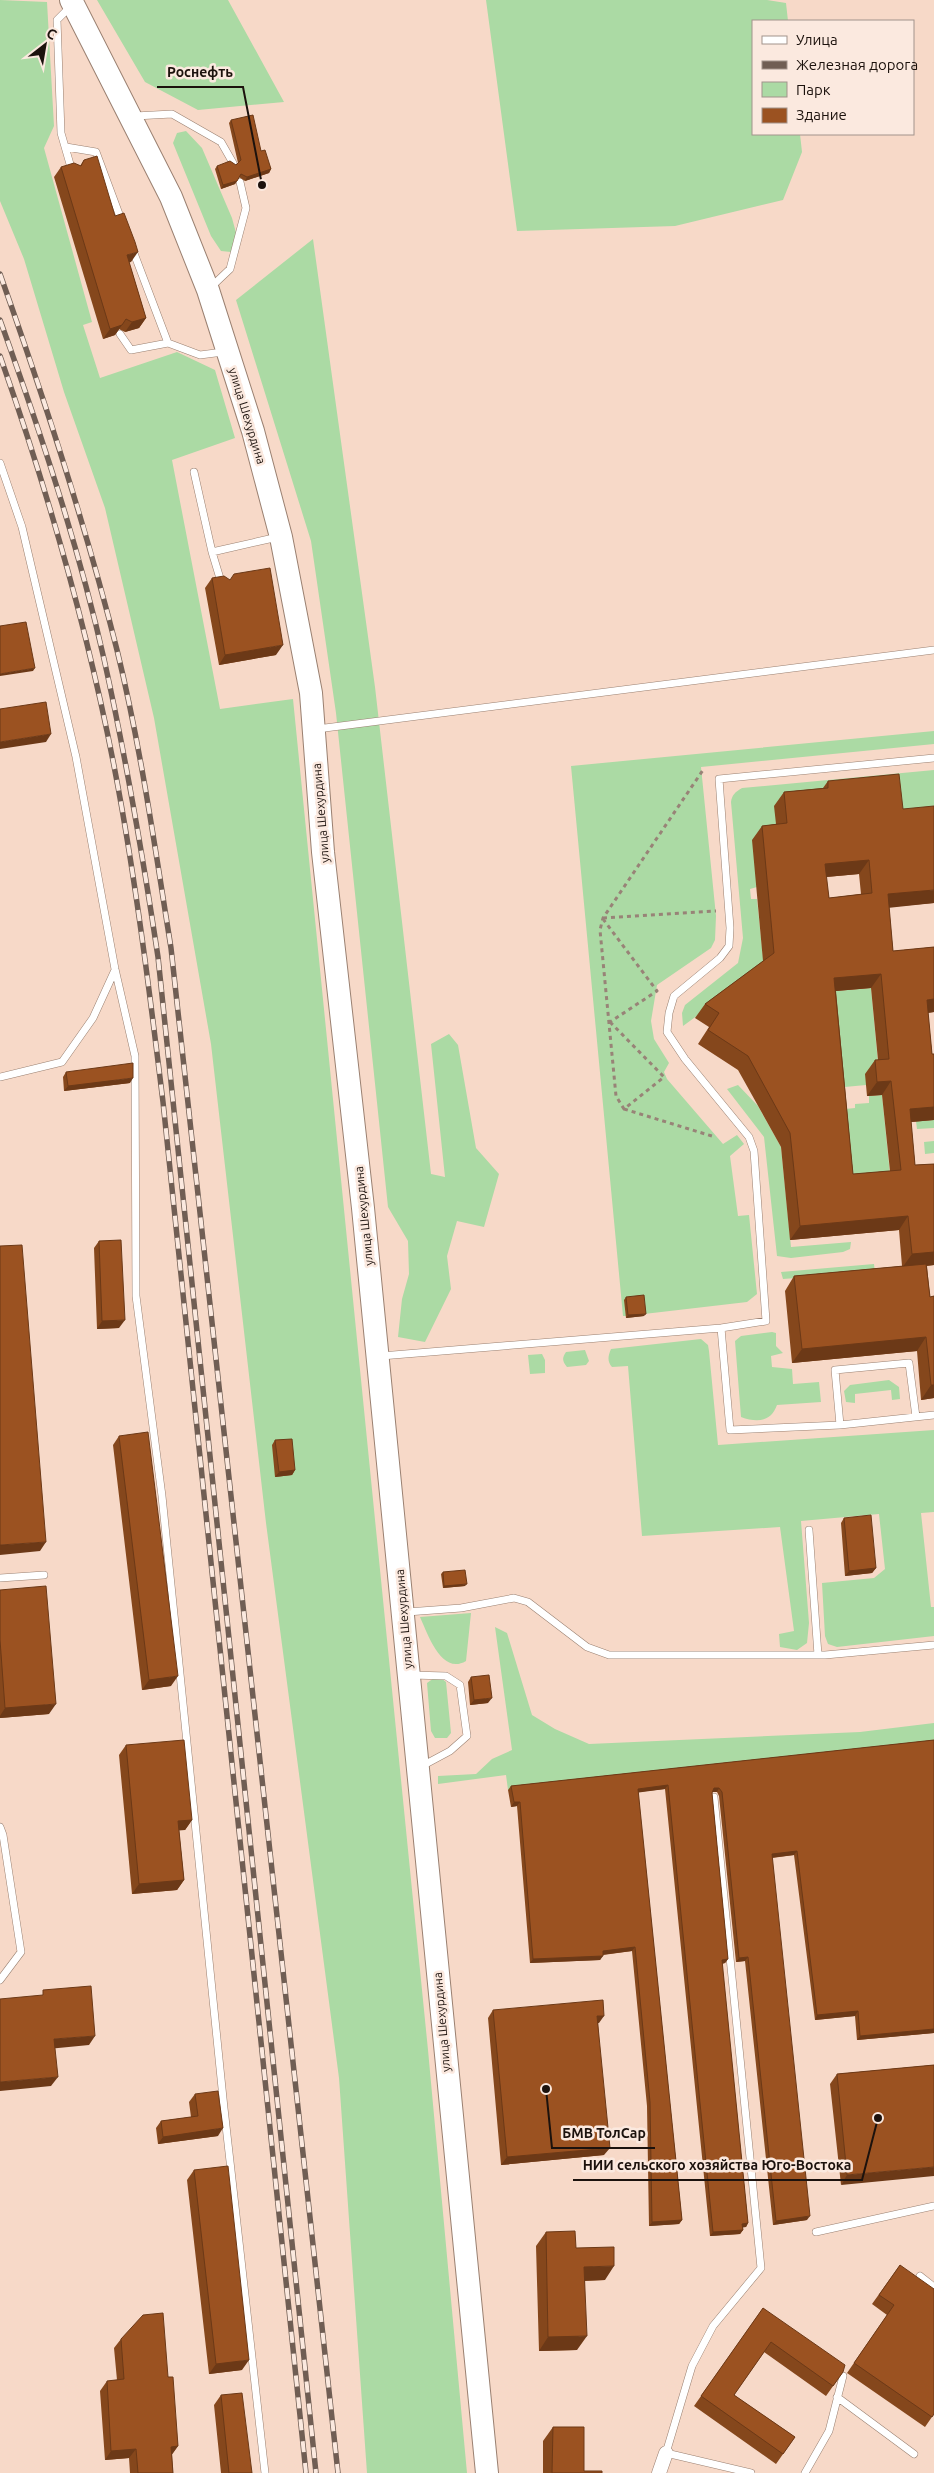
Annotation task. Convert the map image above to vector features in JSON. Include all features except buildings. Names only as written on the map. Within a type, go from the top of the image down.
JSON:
[{"type":"main road","name":"улица Шехурдина","points":[[72,2],[171,197],[208,290],[254,431],[281,537],[311,693],[323,852],[378,1356],[487,2473]]},
{"type":"street","points":[[659,2473],[666,2453]]},
{"type":"lane","points":[[72,2],[58,20],[61,133],[72,171]]},
{"type":"lane","points":[[132,117],[172,114],[221,142],[233,163]]},
{"type":"lane","points":[[66,147],[96,152],[126,234]]},
{"type":"lane","points":[[208,290],[230,269],[246,208],[240,182]]},
{"type":"lane","points":[[130,243],[168,343]]},
{"type":"lane","points":[[120,334],[131,350],[168,343],[200,355],[228,351]]},
{"type":"lane","points":[[0,463],[22,527],[76,757],[115,969],[135,1056],[136,1296],[162,1496],[224,2108],[265,2473]]},
{"type":"lane","points":[[194,472],[212,552],[222,585]]},
{"type":"lane","points":[[212,552],[281,537]]},
{"type":"lane","points":[[314,730],[934,650]]},
{"type":"lane","points":[[378,1356],[721,1328],[766,1321],[754,1151],[749,1137],[685,1059],[667,1032],[669,1012],[674,996],[720,958],[729,946],[730,928],[719,779],[934,758]]},
{"type":"lane","points":[[0,1077],[62,1062],[93,1018],[115,969]]},
{"type":"lane","points":[[721,1328],[730,1430],[840,1425],[934,1415]]},
{"type":"lane","points":[[840,1425],[834,1370],[908,1363],[916,1417]]},
{"type":"lane","points":[[809,1530],[818,1655]]},
{"type":"lane","points":[[0,1578],[44,1575]]},
{"type":"lane","points":[[404,1613],[461,1608],[514,1598],[528,1602],[587,1647],[609,1655],[818,1655],[934,1645]]},
{"type":"lane","points":[[410,1675],[446,1676],[460,1685],[467,1736],[450,1751],[418,1769]]},
{"type":"lane","points":[[714,1797],[761,2268],[713,2326],[696,2358],[666,2453],[752,2473]]},
{"type":"lane","points":[[0,1826],[4,1836],[21,1952],[0,1980]]},
{"type":"lane","points":[[816,2232],[934,2206]]},
{"type":"lane","points":[[920,2276],[934,2287]]},
{"type":"lane","points":[[805,2473],[828,2431],[843,2376]]},
{"type":"lane","points":[[837,2397],[914,2454]]},
{"type":"path","points":[[703,770],[603,918],[600,930],[616,1096],[624,1109],[715,1137]]},
{"type":"path","points":[[603,918],[716,911]]},
{"type":"path","points":[[603,918],[657,991],[610,1022]]},
{"type":"path","points":[[610,1022],[664,1077],[624,1109]]},
{"type":"green space","points":[[0,0],[47,2],[54,126],[44,148],[92,322],[83,325],[100,378],[177,352],[215,370],[235,438],[172,460],[220,709],[293,699],[428,2050],[467,2473],[367,2473],[339,2078],[266,1523],[211,1044],[154,718],[105,508],[64,392],[24,259],[0,201]]},
{"type":"green space","points":[[97,0],[228,0],[284,102],[198,110],[145,82]]},
{"type":"green space","points":[[486,0],[767,0],[786,3],[788,20],[752,20],[752,135],[800,135],[802,152],[783,200],[675,226],[517,231]]},
{"type":"green space","points":[[186,131],[202,148],[232,218],[238,240],[231,252],[221,251],[211,236],[173,143],[177,133]]},
{"type":"green space","points":[[313,239],[375,687],[431,1174],[445,1177],[431,1044],[449,1034],[458,1045],[476,1148],[499,1174],[484,1227],[457,1221],[447,1256],[451,1289],[425,1342],[398,1337],[402,1299],[409,1274],[408,1241],[388,1207],[336,713],[311,541],[236,300]]},
{"type":"green space","points":[[934,731],[934,744],[701,767],[716,916],[715,940],[711,948],[657,985],[651,1021],[654,1039],[669,1063],[664,1072],[667,1079],[723,1144],[737,1135],[744,1144],[730,1156],[738,1216],[749,1215],[757,1294],[747,1302],[644,1314],[625,1300],[626,1316],[623,1316],[571,766]]},
{"type":"green space","points":[[934,770],[934,830],[777,837],[757,887],[750,889],[751,899],[757,899],[764,967],[683,1026],[682,1013],[685,1005],[738,963],[743,938],[731,802],[736,792],[742,788]]},
{"type":"green space","points":[[871,988],[879,1073],[866,1085],[834,1088],[824,992]]},
{"type":"green space","points":[[738,1085],[758,1106],[781,1147],[791,1247],[851,1242],[850,1249],[843,1252],[791,1258],[777,1256],[764,1137],[727,1089]]},
{"type":"green space","points":[[882,1095],[891,1184],[844,1188],[835,1110],[855,1108],[855,1104],[869,1103],[869,1096]]},
{"type":"green space","points":[[934,1120],[934,1128],[917,1129],[916,1121]]},
{"type":"green space","points":[[934,1141],[934,1153],[925,1154],[924,1142]]},
{"type":"green space","points":[[874,1264],[876,1282],[822,1276],[783,1279],[781,1272]]},
{"type":"green space","points":[[776,1333],[776,1346],[783,1353],[771,1356],[772,1367],[792,1369],[793,1384],[819,1382],[821,1402],[777,1405],[771,1415],[763,1420],[741,1417],[735,1341],[741,1336]]},
{"type":"green space","points":[[701,1339],[708,1345],[709,1351],[718,1445],[934,1430],[934,1512],[921,1513],[931,1607],[934,1607],[934,1636],[837,1647],[828,1644],[825,1636],[822,1583],[874,1578],[885,1569],[879,1514],[801,1521],[809,1623],[807,1643],[797,1650],[780,1647],[779,1634],[794,1631],[780,1527],[642,1536],[628,1366],[612,1367],[609,1361],[609,1354],[611,1349]]},
{"type":"green space","points":[[585,1350],[589,1361],[586,1365],[567,1367],[563,1360],[566,1352]]},
{"type":"green space","points":[[542,1354],[545,1360],[545,1373],[530,1374],[528,1355]]},
{"type":"green space","points":[[889,1380],[899,1387],[900,1399],[892,1400],[891,1390],[855,1394],[855,1403],[846,1402],[844,1391],[850,1385]]},
{"type":"green space","points":[[471,1613],[466,1661],[457,1664],[449,1663],[436,1650],[420,1617]]},
{"type":"green space","points":[[495,1627],[507,1633],[532,1715],[555,1729],[589,1744],[860,1732],[934,1723],[934,1744],[508,1790],[506,1775],[438,1784],[438,1776],[476,1774],[492,1759],[512,1750]]},
{"type":"green space","points":[[440,1677],[446,1682],[451,1733],[447,1738],[435,1738],[431,1731],[427,1683],[434,1678]]},
{"type":"railway","points":[[0,274],[63,460],[105,602],[126,687],[171,948],[338,2473]]},
{"type":"railway","points":[[0,320],[57,488],[94,616],[127,770],[158,957],[316,2473]]},
{"type":"railway","points":[[0,356],[54,523],[85,637],[111,751],[139,918],[163,1102],[306,2473]]},
{"type":"place","name":"Роснефть","points":[[262,185]]},
{"type":"place","name":"БМВ ТолСар","points":[[546,2089]]},
{"type":"place","name":"НИИ сельского хозяйства Юго-Востока","points":[[878,2118]]}]
